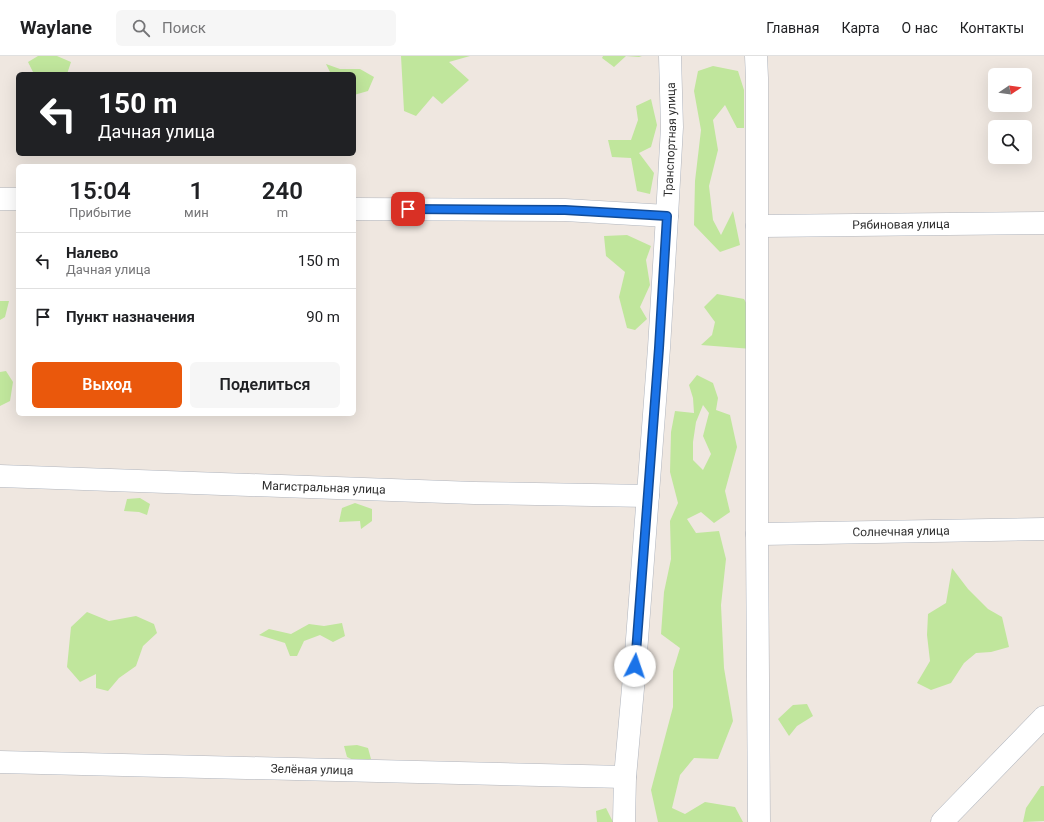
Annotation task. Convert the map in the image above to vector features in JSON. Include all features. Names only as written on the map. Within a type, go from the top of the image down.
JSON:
[{"type":"street","name":"Транспортная улица","points":[[624,822],[625,778],[648,496],[667,216],[672,127],[670,56]]},
{"type":"street","points":[[756,56],[759,822]]},
{"type":"street","points":[[0,199],[16,199]]},
{"type":"street","points":[[356,209],[565,210],[667,216]]},
{"type":"street","name":"Рябиновая улица","points":[[757,226],[1044,223]]},
{"type":"street","name":"Магистральная улица","points":[[0,476],[474,493],[648,496]]},
{"type":"street","name":"Солнечная улица","points":[[757,534],[1044,529]]},
{"type":"street","points":[[942,822],[1044,717]]},
{"type":"street","name":"Зелёная улица","points":[[0,762],[625,778]]},
{"type":"green space","points":[[38,56],[57,56],[71,62],[68,72],[33,72],[28,62]]},
{"type":"green space","points":[[401,56],[470,56],[449,62],[469,80],[442,104],[433,96],[416,116],[404,111]]},
{"type":"green space","points":[[603,56],[626,56],[614,67],[602,58]]},
{"type":"green space","points":[[326,64],[340,69],[360,69],[374,77],[368,91],[356,94],[356,72],[330,72]]},
{"type":"green space","points":[[713,66],[738,71],[744,90],[744,128],[737,128],[725,105],[713,120],[718,150],[709,186],[713,220],[721,235],[733,211],[740,245],[720,252],[694,225],[695,181],[701,130],[694,91],[698,71]]},
{"type":"green space","points":[[651,99],[657,125],[651,147],[639,153],[654,173],[650,194],[637,191],[631,158],[612,157],[608,140],[631,140],[638,120],[636,106]]},
{"type":"green space","points":[[627,235],[651,246],[646,260],[650,285],[640,307],[647,319],[635,330],[627,328],[619,297],[625,272],[606,256],[604,236]]},
{"type":"green space","points":[[717,294],[744,299],[754,317],[752,349],[701,345],[712,335],[715,322],[704,307]]},
{"type":"green space","points":[[0,301],[9,301],[5,317],[0,320]]},
{"type":"green space","points":[[6,371],[13,382],[10,401],[0,406],[0,372]]},
{"type":"green space","points":[[697,375],[713,383],[718,398],[716,410],[730,415],[737,447],[725,491],[730,512],[714,523],[701,512],[687,519],[696,533],[719,531],[726,559],[721,605],[724,668],[733,721],[718,759],[694,758],[680,775],[672,808],[685,814],[705,802],[735,807],[743,822],[658,822],[651,790],[673,707],[673,671],[680,648],[661,634],[664,592],[671,559],[670,521],[678,503],[670,472],[671,432],[675,411],[694,413],[693,398],[689,385]],"holes":[[[703,405],[709,413],[703,436],[711,454],[703,470],[693,460],[693,442],[696,422]]]},
{"type":"green space","points":[[140,498],[150,504],[147,515],[139,512],[124,511],[127,499]]},
{"type":"green space","points":[[355,503],[372,509],[372,521],[361,529],[360,521],[339,522],[342,508]]},
{"type":"green space","points":[[952,568],[968,589],[988,609],[1002,617],[1009,647],[991,652],[976,653],[964,663],[951,683],[931,690],[917,683],[930,661],[927,635],[928,614],[946,603]]},
{"type":"green space","points":[[87,612],[109,621],[136,616],[154,624],[157,633],[143,646],[136,666],[119,678],[108,691],[96,688],[96,674],[80,682],[67,667],[71,627]]},
{"type":"green space","points":[[342,623],[345,636],[333,642],[320,635],[304,641],[297,656],[290,656],[285,643],[259,635],[269,629],[291,634],[309,624],[324,626]]},
{"type":"green space","points":[[807,704],[813,716],[797,726],[789,736],[778,719],[793,705]]},
{"type":"green space","points":[[357,745],[368,748],[371,759],[360,763],[347,757],[344,746]]},
{"type":"green space","points":[[1041,786],[1044,786],[1044,821],[1023,822],[1026,808]]},
{"type":"green space","points":[[606,808],[613,822],[597,822],[596,811]]},
{"type":"route","points":[[408,209],[565,210],[667,216],[659,348],[635,666]]}]
